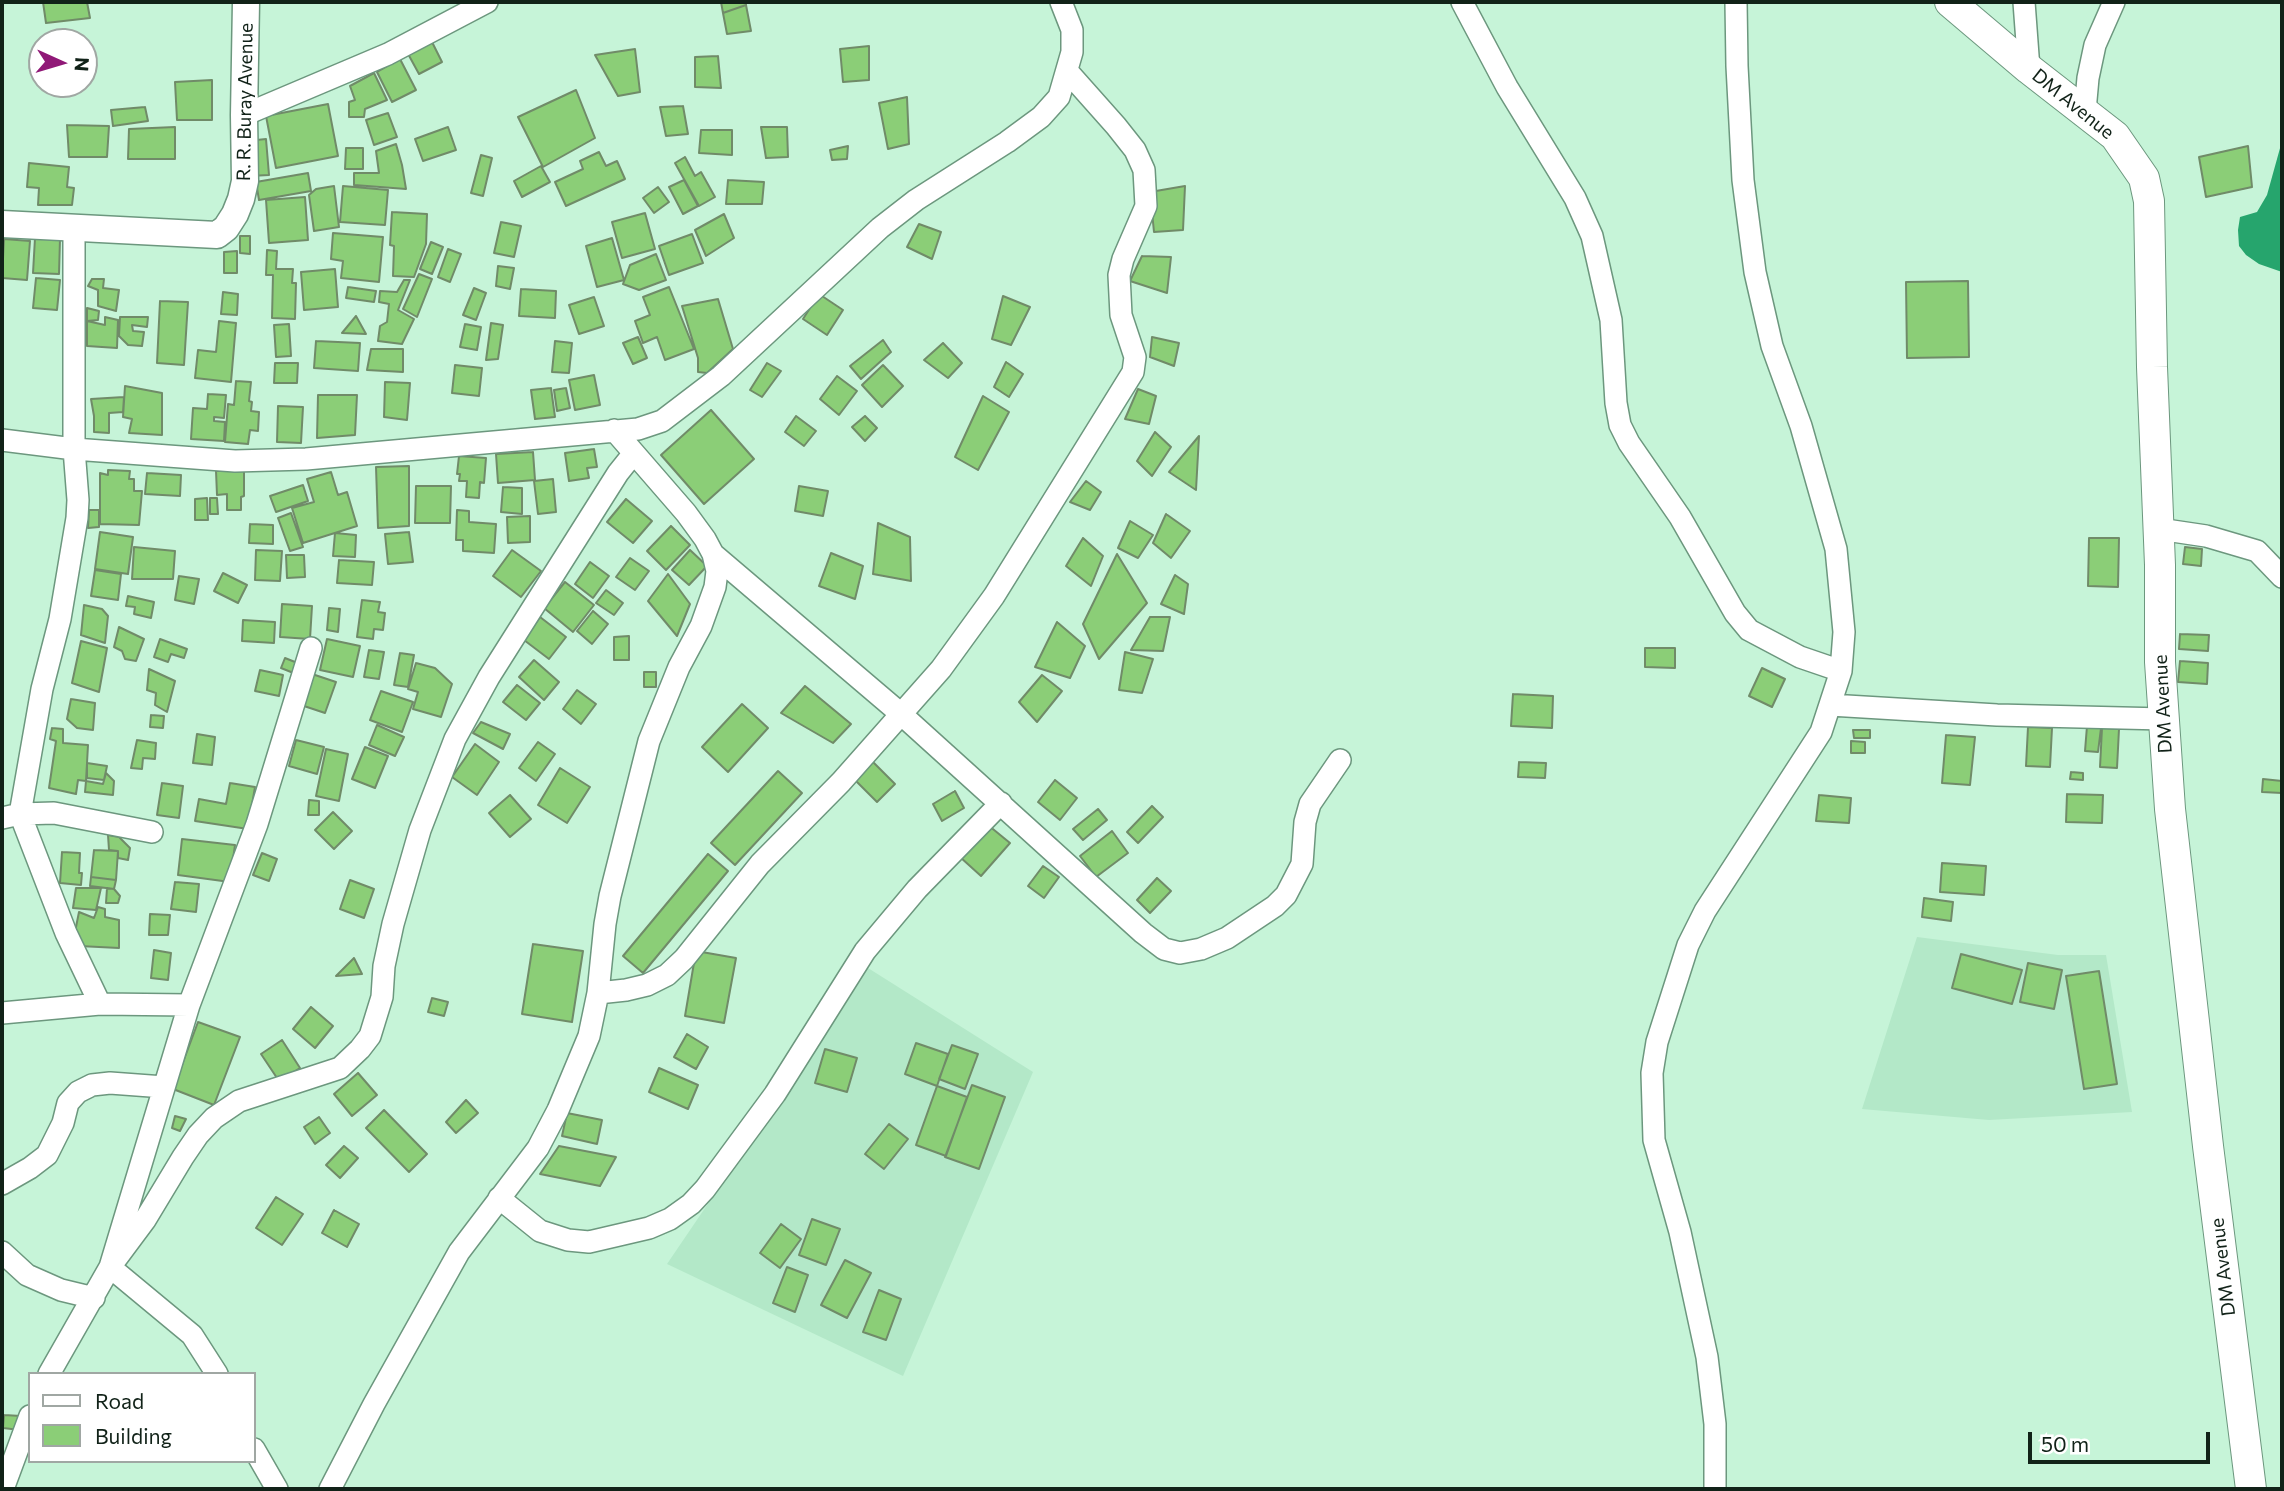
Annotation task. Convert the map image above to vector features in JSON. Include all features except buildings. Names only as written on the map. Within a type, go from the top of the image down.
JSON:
[{"type":"main road","name":"DM Avenue","points":[[1950,2],[2029,69],[2115,136],[2144,178],[2149,201],[2152,368],[2159,528],[2160,662],[2170,809],[2211,1172],[2251,1489]]},
{"type":"street","name":"R. R. Buray Avenue","points":[[74,229],[217,234],[226,228],[235,214],[245,181],[247,2]]},
{"type":"street","points":[[244,115],[388,54],[487,2]]},
{"type":"street","points":[[2,440],[74,449],[235,461],[278,460],[638,429],[662,421],[722,376],[880,228],[916,200],[1041,117],[1059,97],[1072,52],[1072,30],[1061,2]]},
{"type":"street","points":[[1462,2],[1507,87],[1575,198],[1592,236],[1611,320],[1616,403],[1620,425],[1629,443],[1680,517],[1735,614],[1749,630],[1800,657],[1841,671]]},
{"type":"street","points":[[1715,1489],[1715,1424],[1707,1357],[1680,1232],[1654,1140],[1653,1073],[1657,1042],[1688,945],[1705,911],[1821,732],[1841,671],[1844,632],[1836,549],[1801,426],[1772,346],[1755,272],[1744,180],[1736,2]]},
{"type":"street","points":[[2024,2],[2029,69]]},
{"type":"street","points":[[2085,111],[2095,45],[2114,2]]},
{"type":"street","points":[[598,993],[647,985],[667,975],[684,959],[760,864],[841,782],[941,669],[994,596],[1133,372],[1135,358],[1121,314],[1119,275],[1123,259],[1146,206],[1144,170],[1135,150],[1068,72]]},
{"type":"street","points":[[2,224],[74,229],[74,449],[77,518],[62,608],[11,816],[100,1004]]},
{"type":"street","points":[[614,430],[686,513],[713,554],[901,714],[1164,949],[1180,953],[1201,949],[1227,938],[1275,906],[1286,895],[1302,864],[1305,821],[1310,804],[1340,760]]},
{"type":"street","points":[[50,1372],[110,1267],[145,1220],[190,1146],[214,1118],[239,1101],[340,1068],[370,1036],[382,997],[384,966],[393,923],[420,830],[455,739],[489,677],[618,473],[634,453]]},
{"type":"street","points":[[2159,528],[2206,536],[2257,551],[2282,577]]},
{"type":"street","points":[[330,1489],[379,1394],[459,1252],[538,1148],[558,1110],[589,1036],[598,993],[604,924],[649,741],[679,667],[710,605],[718,571],[713,554]]},
{"type":"street","points":[[110,1267],[189,1005],[257,824],[311,648]]},
{"type":"street","points":[[1830,705],[1997,715],[2164,719]]},
{"type":"street","points":[[499,1198],[540,1231],[568,1240],[589,1242],[649,1227],[670,1219],[691,1204],[775,1094],[864,951],[917,889],[1001,803]]},
{"type":"street","points":[[11,816],[54,813],[152,832]]},
{"type":"street","points":[[2,1013],[100,1004],[189,1005]]},
{"type":"street","points":[[2,1184],[47,1155],[63,1123],[68,1103],[78,1093],[92,1085],[110,1083],[164,1087]]},
{"type":"street","points":[[2,1252],[27,1275],[61,1290],[93,1298]]},
{"type":"street","points":[[110,1267],[192,1335],[216,1372]]},
{"type":"street","points":[[3,1489],[28,1421]]},
{"type":"street","points":[[256,1452],[277,1489]]},
{"type":"shaded area","points":[[2282,141],[2282,272],[2259,264],[2246,255],[2239,246],[2238,230],[2240,217],[2257,212],[2267,195]]},
{"type":"shaded area","points":[[1917,937],[2058,955],[2106,955],[2132,1112],[1989,1120],[1862,1109]]},
{"type":"shaded area","points":[[868,968],[1033,1072],[903,1376],[667,1264]]}]
